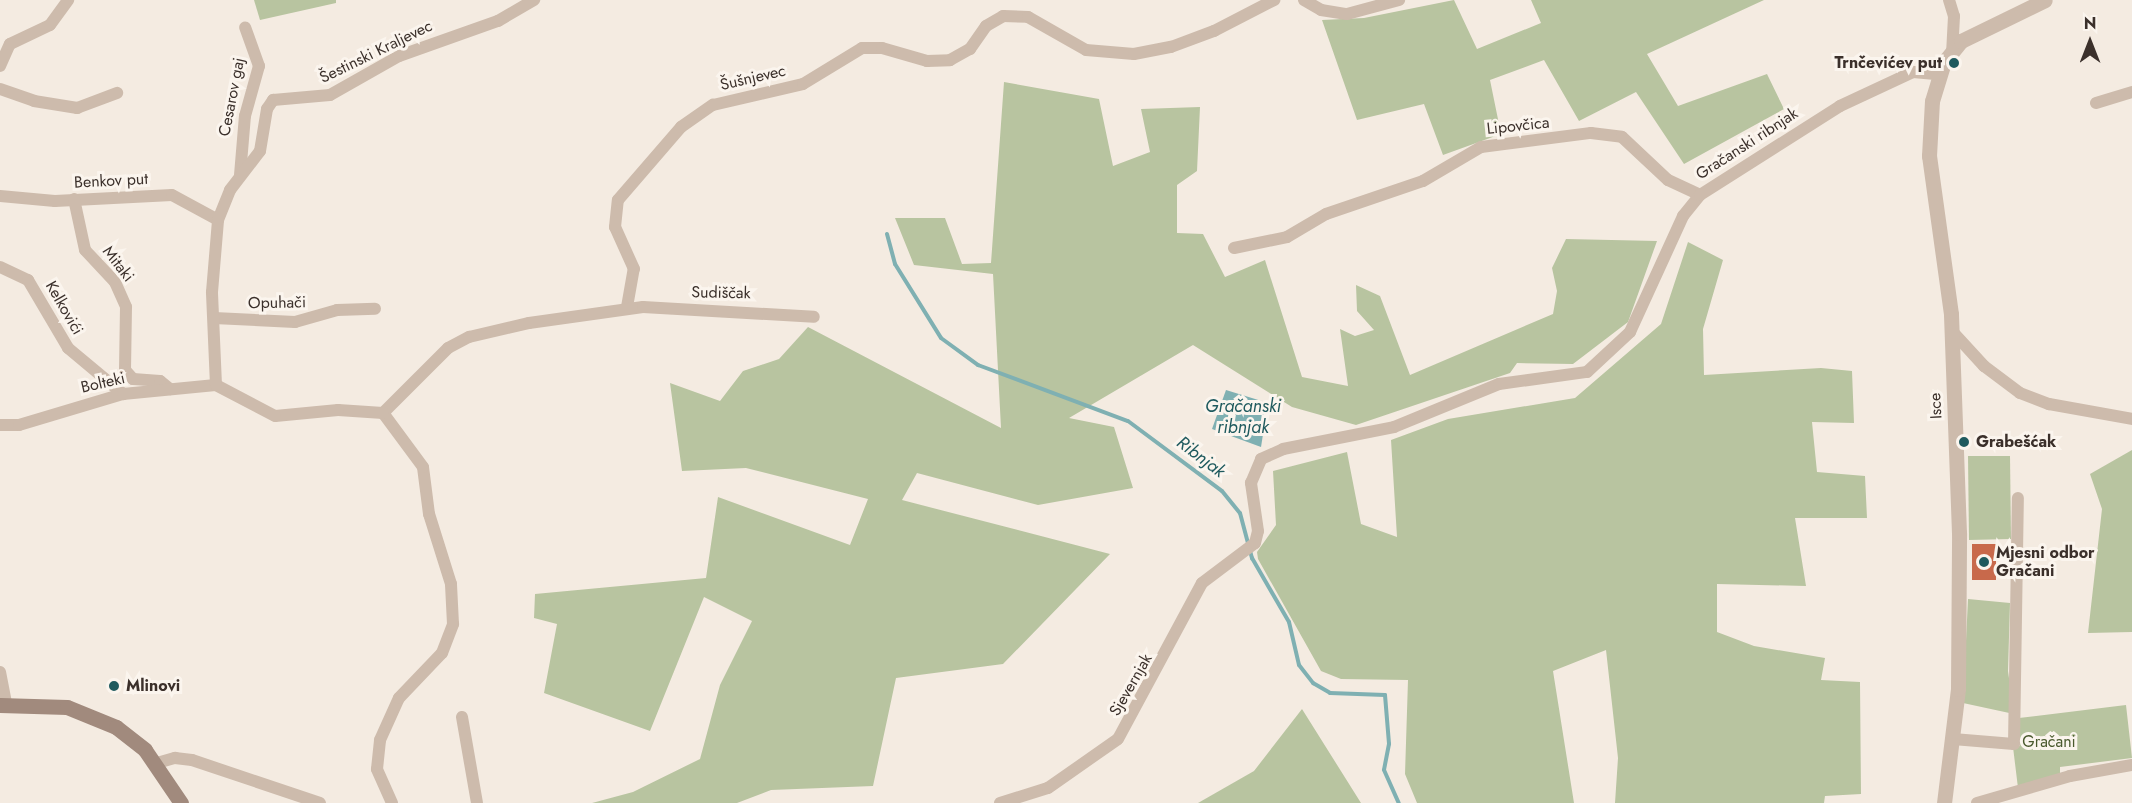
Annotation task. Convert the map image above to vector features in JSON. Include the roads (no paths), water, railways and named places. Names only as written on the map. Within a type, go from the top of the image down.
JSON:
[{"type":"main road","points":[[3,704],[50,704],[98,717],[134,740],[157,763],[181,803]]},
{"type":"street","points":[[0,66],[3,48],[15,39],[50,25],[68,0]]},
{"type":"street","name":"Šestinski Kraljevec","points":[[216,385],[214,318],[218,220],[240,176],[260,152],[267,110],[273,100],[330,95],[399,56],[498,21],[534,0]]},
{"type":"street","name":"Šušnjevec","points":[[627,308],[634,268],[615,227],[618,200],[674,134],[713,105],[803,84],[862,48],[882,48],[927,61],[950,60],[970,49],[986,26],[1003,16],[1028,16],[1086,50],[1140,53],[1171,47],[1242,20],[1274,0]]},
{"type":"street","points":[[1304,0],[1328,13],[1361,5],[1399,0]]},
{"type":"street","points":[[1949,0],[1954,16],[1952,50]]},
{"type":"street","points":[[1938,74],[1952,50],[1973,33],[2045,0]]},
{"type":"street","points":[[1954,16],[1973,33]]},
{"type":"street","name":"Cesarov gaj","points":[[240,176],[240,141],[259,66],[245,27]]},
{"type":"street","name":"Gračanski ribnjak","points":[[1255,543],[1251,483],[1261,459],[1282,449],[1394,427],[1499,384],[1587,372],[1630,332],[1683,216],[1700,195],[1840,106],[1913,72],[1938,74]]},
{"type":"street","name":"Isce","points":[[1938,74],[1929,156],[1951,330],[1959,644],[1953,739],[1944,803]]},
{"type":"street","points":[[0,89],[34,101],[77,108],[117,93]]},
{"type":"street","points":[[2096,103],[2132,92]]},
{"type":"street","name":"Lipovčica","points":[[1234,248],[1287,237],[1326,214],[1423,181],[1481,147],[1591,133],[1622,137],[1668,180],[1700,195]]},
{"type":"street","name":"Benkov put","points":[[0,196],[74,199],[172,195],[218,220]]},
{"type":"street","name":"Mitaki","points":[[74,199],[85,250],[115,282],[126,307],[125,370],[134,379],[160,381],[170,389]]},
{"type":"street","name":"Kelkovići","points":[[0,267],[28,280],[68,348],[123,394]]},
{"type":"street","points":[[216,385],[275,416],[338,410],[384,413],[438,357],[469,337],[627,308]]},
{"type":"street","name":"Sudiščak","points":[[627,308],[756,310],[814,317]]},
{"type":"street","name":"Opuhači","points":[[214,318],[295,322],[337,310],[375,309]]},
{"type":"street","points":[[1951,330],[1984,366],[2020,393],[2049,404],[2132,419]]},
{"type":"street","name":"Bolteki","points":[[0,425],[27,423],[123,394],[216,385]]},
{"type":"street","points":[[384,413],[423,467],[429,514],[454,607],[448,643],[406,687],[380,740],[378,769],[392,803]]},
{"type":"street","points":[[1953,739],[2014,744],[2018,498]]},
{"type":"street","name":"Sjevernjak","points":[[1000,803],[1048,788],[1118,739],[1166,657],[1195,594],[1212,574],[1255,543]]},
{"type":"street","points":[[0,672],[3,704]]},
{"type":"street","points":[[462,717],[477,803]]},
{"type":"street","points":[[157,763],[175,758],[192,760],[320,803]]},
{"type":"street","points":[[1977,803],[2070,776],[2132,765]]},
{"type":"water","name":"Gračanski ribnjak","points":[[1226,390],[1268,403],[1261,447],[1212,429]]},
{"type":"waterway","name":"Ribnjak","points":[[887,234],[895,264],[941,338],[978,365],[1128,421],[1222,491],[1240,513],[1252,558],[1289,622],[1299,665],[1313,683],[1330,693],[1385,695],[1389,744],[1384,770],[1399,803]]},
{"type":"place","name":"Trnčevićev put","points":[[1954,63]]},
{"type":"place","name":"Grabešćak","points":[[1964,442]]},
{"type":"place","name":"Mjesni odbor Gračani","points":[[1984,562]]},
{"type":"place","name":"Mlinovi","points":[[114,686]]},
{"type":"park label","name":"Gračani","points":[[2049,742]]}]
